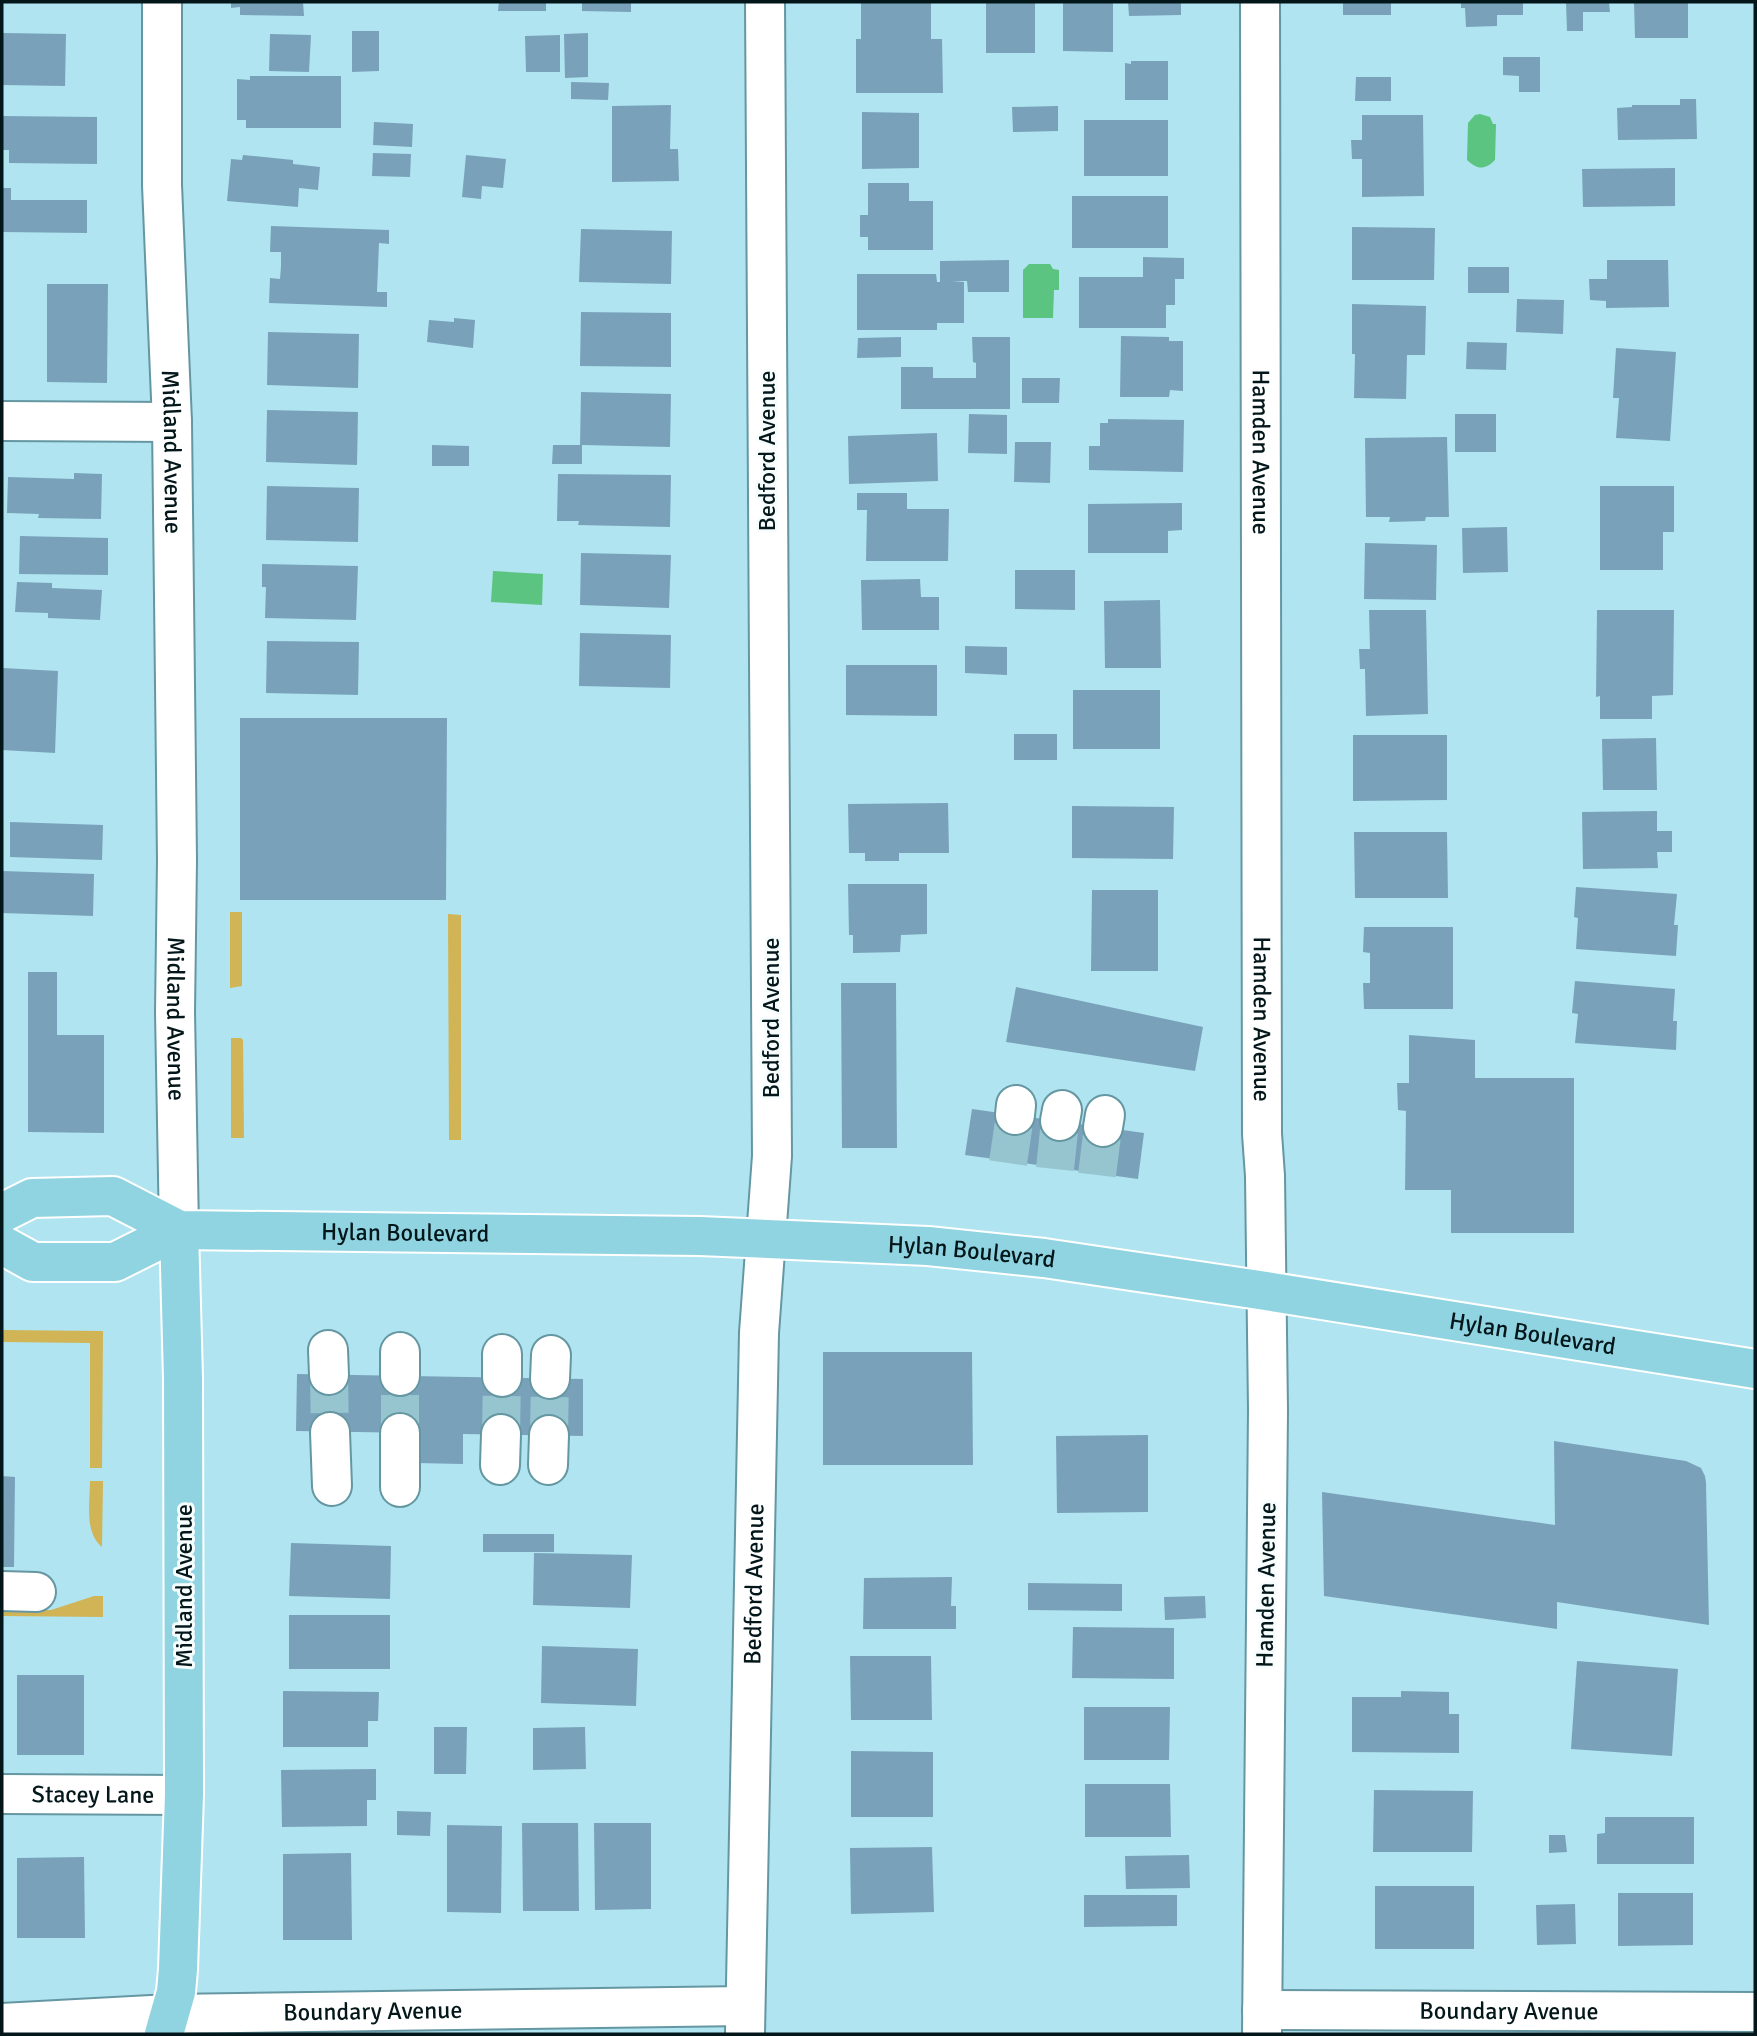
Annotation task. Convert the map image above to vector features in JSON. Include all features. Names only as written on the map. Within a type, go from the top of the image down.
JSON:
[{"type":"main road","name":"Hylan Boulevard","points":[[2,1213],[33,1199],[113,1196],[179,1230],[700,1236],[928,1245],[1044,1258],[1266,1291],[1755,1368]]},
{"type":"main road","name":"Hylan Boulevard","points":[[2,1245],[33,1262],[115,1262],[179,1230]]},
{"type":"main road","name":"Midland Avenue","points":[[167,2024],[176,1992],[179,1957],[184,1796],[183,1364],[179,1230]]},
{"type":"street","name":"Midland Avenue","points":[[162,2],[162,185],[172,422],[177,859],[175,1013],[179,1230]]},
{"type":"street","name":"Bedford Avenue","points":[[745,2020],[756,1413],[772,1156],[765,2]]},
{"type":"street","name":"Hamden Avenue","points":[[1261,2],[1262,1134],[1268,1410],[1262,2022]]},
{"type":"street","points":[[2,421],[172,422]]},
{"type":"street","points":[[331,1432],[332,1486]]},
{"type":"street","points":[[400,1433],[400,1487]]},
{"type":"street","name":"Stacey Lane","points":[[2,1794],[184,1796]]},
{"type":"street","name":"Boundary Avenue","points":[[1262,2022],[1412,2023],[1755,2012]]},
{"type":"street","name":"Boundary Avenue","points":[[2,2023],[745,2020]]},
{"type":"shaded area","points":[[1475,115],[1490,117],[1493,124],[1496,124],[1495,160],[1481,168],[1467,160],[1468,123]]},
{"type":"shaded area","points":[[1029,264],[1050,264],[1053,269],[1059,270],[1059,290],[1054,290],[1053,318],[1023,318],[1023,270]]},
{"type":"shaded area","points":[[493,571],[543,574],[542,605],[491,602]]},
{"type":"shaded area","points":[[230,912],[242,912],[242,986],[230,988]]},
{"type":"shaded area","points":[[448,914],[461,915],[461,1140],[449,1140]]},
{"type":"shaded area","points":[[231,1038],[243,1040],[244,1138],[231,1138]]},
{"type":"shaded area","points":[[2,1330],[103,1331],[102,1468],[90,1468],[90,1343],[2,1342]]},
{"type":"shaded area","points":[[90,1481],[103,1481],[102,1547],[96,1541],[90,1525]]},
{"type":"shaded area","points":[[94,1596],[103,1596],[103,1617],[2,1616],[2,1609],[51,1610]]},
{"type":"building","points":[[231,2],[303,2],[304,16],[240,15],[240,7],[231,8]]},
{"type":"building","points":[[499,2],[546,2],[546,11],[498,11]]},
{"type":"building","points":[[582,2],[631,2],[631,12],[582,11]]},
{"type":"building","points":[[861,2],[931,2],[931,39],[942,39],[943,93],[856,93],[856,39],[861,39]]},
{"type":"building","points":[[986,2],[1035,2],[1035,53],[986,53]]},
{"type":"building","points":[[1063,2],[1113,2],[1113,52],[1063,51]]},
{"type":"building","points":[[1128,2],[1181,2],[1181,15],[1129,16]]},
{"type":"building","points":[[1343,2],[1391,2],[1391,15],[1343,15]]},
{"type":"building","points":[[1461,2],[1523,2],[1523,15],[1497,15],[1497,26],[1466,27],[1465,8],[1461,8]]},
{"type":"building","points":[[1566,2],[1609,2],[1610,12],[1583,12],[1583,31],[1567,31]]},
{"type":"building","points":[[1634,2],[1688,2],[1688,38],[1635,38]]},
{"type":"building","points":[[352,31],[379,31],[379,71],[352,72]]},
{"type":"building","points":[[3,33],[66,34],[65,86],[2,85]]},
{"type":"building","points":[[588,33],[588,77],[565,78],[564,34]]},
{"type":"building","points":[[270,34],[311,35],[309,72],[269,71]]},
{"type":"building","points":[[560,35],[560,72],[526,72],[525,36]]},
{"type":"building","points":[[1503,57],[1540,57],[1540,92],[1519,92],[1519,76],[1503,75]]},
{"type":"building","points":[[1131,61],[1168,61],[1168,100],[1125,100],[1125,63],[1131,64]]},
{"type":"building","points":[[250,76],[341,76],[341,128],[246,128],[246,120],[237,120],[237,79],[250,80]]},
{"type":"building","points":[[1356,77],[1391,77],[1391,101],[1355,101]]},
{"type":"building","points":[[571,82],[609,83],[608,100],[571,99]]},
{"type":"building","points":[[1680,99],[1696,99],[1697,139],[1618,140],[1617,108],[1632,105],[1680,105]]},
{"type":"building","points":[[671,105],[670,149],[678,149],[679,181],[612,182],[612,106]]},
{"type":"building","points":[[1058,106],[1058,131],[1013,132],[1012,107]]},
{"type":"building","points":[[862,112],[919,113],[919,168],[862,169]]},
{"type":"building","points":[[1362,115],[1423,115],[1424,196],[1362,197],[1362,159],[1352,159],[1351,140],[1362,140]]},
{"type":"building","points":[[2,116],[97,117],[97,164],[9,163],[9,150],[2,150]]},
{"type":"building","points":[[1084,120],[1168,120],[1168,176],[1084,176]]},
{"type":"building","points":[[374,122],[413,124],[412,147],[373,145]]},
{"type":"building","points":[[373,153],[411,154],[410,177],[372,176]]},
{"type":"building","points":[[243,155],[293,160],[293,164],[320,167],[318,190],[299,188],[298,207],[227,201],[231,159],[242,160]]},
{"type":"building","points":[[466,155],[506,159],[503,188],[482,186],[481,199],[462,197]]},
{"type":"building","points":[[1675,168],[1675,206],[1583,207],[1582,169]]},
{"type":"building","points":[[868,183],[909,183],[909,201],[933,201],[933,250],[868,250],[868,237],[860,237],[860,215],[868,215]]},
{"type":"building","points":[[2,188],[11,188],[11,200],[87,200],[87,233],[2,232]]},
{"type":"building","points":[[1072,196],[1168,196],[1168,248],[1072,248]]},
{"type":"building","points":[[271,226],[389,230],[389,244],[379,243],[377,292],[387,292],[387,307],[269,303],[270,278],[280,279],[281,266],[281,252],[270,252]]},
{"type":"building","points":[[1352,227],[1435,228],[1434,280],[1352,280]]},
{"type":"building","points":[[581,229],[672,231],[671,284],[579,282]]},
{"type":"building","points":[[1143,257],[1184,258],[1184,279],[1175,279],[1175,305],[1166,305],[1166,328],[1079,328],[1079,277],[1143,277]]},
{"type":"building","points":[[1009,260],[1009,292],[968,292],[967,281],[952,281],[964,282],[964,323],[937,323],[937,330],[857,330],[857,274],[936,274],[937,282],[940,282],[940,261]]},
{"type":"building","points":[[1607,260],[1668,260],[1669,307],[1606,308],[1606,301],[1590,300],[1589,279],[1607,279]]},
{"type":"building","points":[[1468,267],[1509,267],[1509,293],[1468,293]]},
{"type":"building","points":[[47,284],[108,284],[107,383],[47,382]]},
{"type":"building","points":[[1517,299],[1564,300],[1563,334],[1516,332]]},
{"type":"building","points":[[1352,304],[1426,306],[1425,355],[1407,355],[1406,399],[1354,398]]},
{"type":"building","points":[[581,312],[671,313],[671,367],[580,366]]},
{"type":"building","points":[[454,318],[475,320],[473,348],[427,342],[429,320],[454,322]]},
{"type":"building","points":[[268,332],[359,334],[358,388],[267,385]]},
{"type":"building","points":[[1121,336],[1169,337],[1169,341],[1183,341],[1183,391],[1170,390],[1169,397],[1120,397]]},
{"type":"building","points":[[901,337],[901,357],[857,358],[858,338]]},
{"type":"building","points":[[972,337],[1010,337],[1010,409],[901,409],[901,367],[933,367],[933,378],[976,378]]},
{"type":"building","points":[[1467,342],[1507,343],[1506,370],[1466,369]]},
{"type":"building","points":[[1616,348],[1676,352],[1670,441],[1616,438],[1619,398],[1613,398]]},
{"type":"building","points":[[1022,378],[1060,378],[1059,403],[1022,403]]},
{"type":"building","points":[[581,392],[671,394],[670,447],[582,445],[582,464],[552,464],[553,445],[580,445]]},
{"type":"building","points":[[267,410],[358,412],[357,465],[266,462]]},
{"type":"building","points":[[969,414],[1007,415],[1007,454],[968,453]]},
{"type":"building","points":[[1455,414],[1496,414],[1496,452],[1455,452]]},
{"type":"building","points":[[1108,419],[1184,420],[1183,472],[1089,470],[1089,446],[1100,446],[1100,423],[1108,423]]},
{"type":"building","points":[[937,433],[938,481],[849,484],[848,436]]},
{"type":"building","points":[[1447,437],[1449,517],[1389,522],[1390,517],[1366,517],[1365,438]]},
{"type":"building","points":[[1015,442],[1051,442],[1050,483],[1014,482]]},
{"type":"building","points":[[432,445],[469,446],[469,466],[432,466]]},
{"type":"building","points":[[74,473],[102,474],[101,519],[38,518],[39,514],[7,513],[8,477],[74,479]]},
{"type":"building","points":[[558,474],[671,475],[670,527],[578,525],[579,521],[557,521]]},
{"type":"building","points":[[267,486],[359,488],[358,542],[266,540]]},
{"type":"building","points":[[1600,486],[1674,486],[1674,532],[1663,532],[1663,570],[1600,570]]},
{"type":"building","points":[[857,493],[907,493],[907,509],[949,509],[948,561],[866,561],[867,510],[857,510]]},
{"type":"building","points":[[1182,503],[1182,530],[1168,531],[1168,553],[1088,553],[1088,504]]},
{"type":"building","points":[[1507,527],[1508,572],[1463,573],[1462,528]]},
{"type":"building","points":[[20,536],[108,538],[108,575],[19,574]]},
{"type":"building","points":[[1365,543],[1437,545],[1436,600],[1364,599]]},
{"type":"building","points":[[581,553],[671,555],[669,608],[580,605]]},
{"type":"building","points":[[262,564],[358,566],[356,620],[265,618],[266,587],[262,587]]},
{"type":"building","points":[[1015,570],[1075,570],[1075,610],[1015,609]]},
{"type":"building","points":[[920,579],[921,597],[939,597],[939,630],[862,630],[861,580]]},
{"type":"building","points":[[17,582],[52,583],[52,588],[102,590],[100,620],[48,618],[48,613],[15,612]]},
{"type":"building","points":[[1160,600],[1161,668],[1105,668],[1104,601]]},
{"type":"building","points":[[1369,610],[1426,610],[1428,714],[1366,716],[1365,669],[1360,669],[1359,649],[1370,649]]},
{"type":"building","points":[[1597,610],[1674,610],[1673,695],[1652,696],[1652,719],[1600,719],[1600,696],[1596,697]]},
{"type":"building","points":[[580,633],[671,635],[670,688],[579,686]]},
{"type":"building","points":[[267,641],[359,642],[358,695],[266,693]]},
{"type":"building","points":[[965,646],[1007,647],[1007,675],[965,673]]},
{"type":"building","points":[[846,665],[937,665],[937,716],[846,715]]},
{"type":"building","points":[[3,668],[58,671],[55,753],[2,750]]},
{"type":"building","points":[[1073,690],[1160,690],[1160,749],[1073,749]]},
{"type":"building","points":[[240,718],[447,718],[446,900],[240,900]]},
{"type":"building","points":[[1014,734],[1057,734],[1057,760],[1014,760]]},
{"type":"building","points":[[1353,735],[1447,735],[1447,800],[1353,801]]},
{"type":"building","points":[[1656,738],[1657,790],[1603,790],[1602,739]]},
{"type":"building","points":[[948,803],[949,853],[899,853],[899,861],[865,861],[865,853],[849,853],[848,804]]},
{"type":"building","points":[[1072,806],[1174,807],[1173,859],[1072,858]]},
{"type":"building","points":[[1657,811],[1657,831],[1672,831],[1672,852],[1657,852],[1658,868],[1583,869],[1582,812]]},
{"type":"building","points":[[10,822],[103,825],[102,860],[10,857]]},
{"type":"building","points":[[1354,832],[1447,832],[1448,898],[1355,898]]},
{"type":"building","points":[[2,871],[94,874],[93,916],[2,913]]},
{"type":"building","points":[[848,884],[927,884],[927,934],[901,935],[900,952],[853,953],[853,935],[849,935]]},
{"type":"building","points":[[1576,887],[1677,894],[1674,925],[1678,925],[1676,956],[1576,949]]},
{"type":"building","points":[[1092,890],[1158,890],[1158,971],[1091,971]]},
{"type":"building","points":[[1364,927],[1453,927],[1453,1009],[1364,1009],[1363,983],[1370,983],[1370,953],[1363,952]]},
{"type":"building","points":[[28,972],[57,972],[57,1035],[104,1035],[104,1133],[28,1132]]},
{"type":"building","points":[[1575,981],[1675,989],[1673,1021],[1677,1021],[1676,1050],[1575,1043],[1578,1014],[1572,1013]]},
{"type":"building","points":[[841,983],[896,983],[897,1148],[842,1148]]},
{"type":"building","points":[[1016,987],[1203,1027],[1195,1071],[1006,1042]]},
{"type":"building","points":[[1409,1035],[1475,1040],[1475,1078],[1574,1078],[1574,1233],[1451,1233],[1451,1190],[1405,1190],[1406,1111],[1398,1110],[1397,1083],[1409,1083]]},
{"type":"building","points":[[972,1109],[1144,1133],[1138,1179],[965,1155]]},
{"type":"building","points":[[823,1352],[972,1352],[973,1465],[823,1465]]},
{"type":"building","points":[[297,1374],[583,1379],[583,1436],[463,1434],[463,1464],[416,1463],[416,1433],[296,1431]]},
{"type":"building","points":[[1148,1435],[1148,1512],[1057,1513],[1056,1436]]},
{"type":"building","points":[[1554,1441],[1686,1461],[1701,1468],[1706,1483],[1709,1625],[1557,1602],[1557,1629],[1324,1596],[1322,1492],[1555,1525]]},
{"type":"building","points":[[2,1476],[15,1477],[14,1567],[2,1567]]},
{"type":"building","points":[[483,1534],[554,1534],[554,1552],[483,1552]]},
{"type":"building","points":[[291,1543],[391,1546],[390,1599],[289,1596]]},
{"type":"building","points":[[534,1553],[632,1555],[630,1608],[533,1605]]},
{"type":"building","points":[[952,1577],[951,1606],[956,1606],[956,1629],[863,1629],[864,1578]]},
{"type":"building","points":[[1028,1583],[1122,1584],[1122,1611],[1028,1610]]},
{"type":"building","points":[[1205,1596],[1206,1618],[1165,1620],[1164,1597]]},
{"type":"building","points":[[289,1615],[390,1615],[390,1669],[289,1669]]},
{"type":"building","points":[[1073,1627],[1174,1628],[1174,1679],[1072,1678]]},
{"type":"building","points":[[542,1646],[638,1649],[636,1706],[541,1703]]},
{"type":"building","points":[[850,1656],[931,1656],[932,1720],[851,1720]]},
{"type":"building","points":[[1577,1661],[1678,1669],[1672,1756],[1571,1749]]},
{"type":"building","points":[[17,1675],[84,1675],[84,1755],[17,1755]]},
{"type":"building","points":[[283,1691],[379,1692],[378,1721],[368,1721],[368,1747],[283,1747]]},
{"type":"building","points":[[1401,1691],[1449,1692],[1449,1714],[1459,1714],[1459,1753],[1352,1752],[1352,1697],[1401,1697]]},
{"type":"building","points":[[1084,1707],[1170,1707],[1169,1760],[1084,1760]]},
{"type":"building","points":[[434,1727],[467,1727],[466,1774],[434,1774]]},
{"type":"building","points":[[585,1727],[586,1769],[533,1770],[533,1728]]},
{"type":"building","points":[[851,1751],[933,1752],[933,1817],[851,1817]]},
{"type":"building","points":[[376,1769],[376,1800],[367,1800],[367,1826],[282,1827],[281,1770]]},
{"type":"building","points":[[1085,1784],[1170,1784],[1171,1837],[1085,1837]]},
{"type":"building","points":[[1374,1790],[1473,1791],[1472,1852],[1373,1852]]},
{"type":"building","points":[[397,1811],[431,1812],[430,1836],[397,1835]]},
{"type":"building","points":[[1605,1817],[1694,1817],[1694,1864],[1597,1864],[1597,1834],[1605,1833]]},
{"type":"building","points":[[522,1823],[578,1823],[579,1911],[523,1911]]},
{"type":"building","points":[[594,1823],[651,1823],[651,1909],[595,1910]]},
{"type":"building","points":[[447,1825],[502,1826],[501,1913],[447,1912]]},
{"type":"building","points":[[1549,1835],[1565,1835],[1567,1852],[1549,1853]]},
{"type":"building","points":[[932,1847],[934,1912],[851,1914],[850,1848]]},
{"type":"building","points":[[351,1853],[352,1940],[283,1940],[283,1854]]},
{"type":"building","points":[[1189,1855],[1190,1888],[1126,1889],[1125,1856]]},
{"type":"building","points":[[84,1857],[85,1938],[17,1938],[17,1858]]},
{"type":"building","points":[[1375,1886],[1474,1886],[1474,1949],[1375,1949]]},
{"type":"building","points":[[1618,1893],[1693,1893],[1693,1945],[1618,1946]]},
{"type":"building","points":[[1084,1895],[1177,1895],[1177,1926],[1084,1927]]},
{"type":"building","points":[[1575,1904],[1576,1944],[1537,1945],[1536,1905]]},
{"type":"tunnel","points":[[1008,1163],[1015,1115]]},
{"type":"tunnel","points":[[1055,1169],[1060,1121]]},
{"type":"tunnel","points":[[1097,1175],[1103,1127]]},
{"type":"tunnel","points":[[329,1375],[330,1432]]},
{"type":"tunnel","points":[[400,1376],[400,1433]]},
{"type":"tunnel","points":[[501,1434],[502,1377]]},
{"type":"tunnel","points":[[549,1435],[550,1379]]}]
